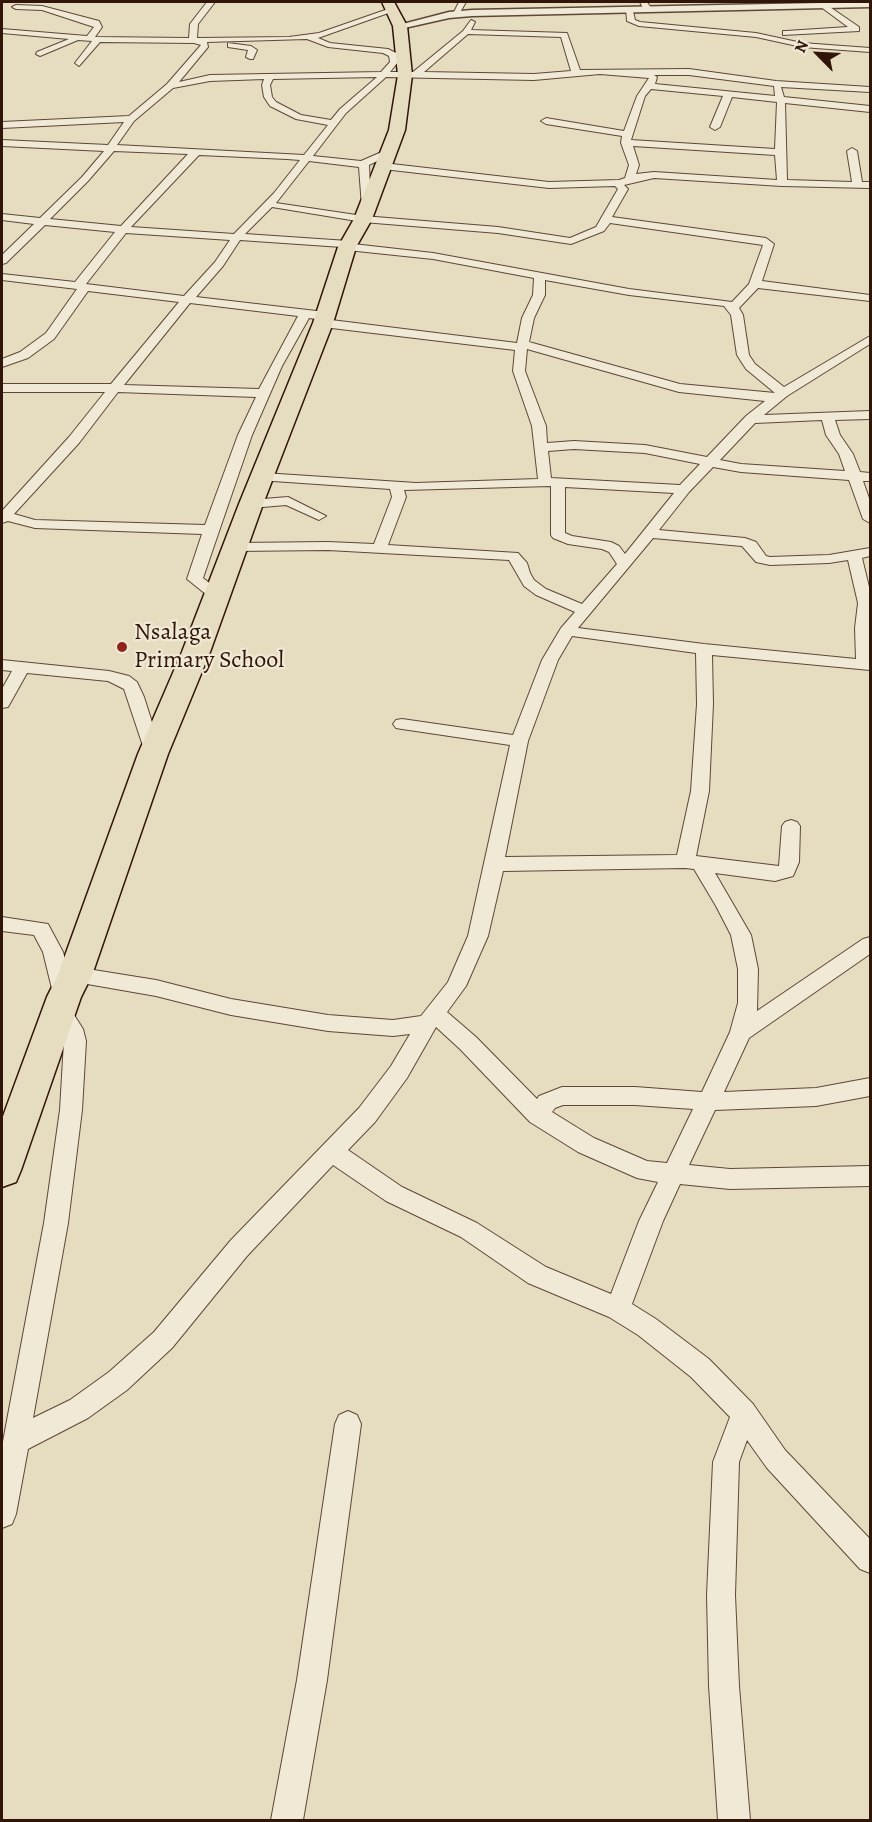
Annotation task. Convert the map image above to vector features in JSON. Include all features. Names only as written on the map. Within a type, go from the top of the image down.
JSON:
[{"type":"highway","points":[[2,1170],[153,754],[196,652],[263,477],[318,318],[348,246],[365,213],[378,161],[401,111],[402,75],[393,12]]},
{"type":"street","points":[[193,40],[194,24],[211,2]]},
{"type":"street","points":[[455,14],[462,2]]},
{"type":"street","points":[[8,14],[16,11],[14,4],[42,8],[70,15],[78,20],[96,23],[93,40],[79,63]]},
{"type":"street","points":[[2,31],[93,40],[240,40],[309,37],[393,12],[455,14],[629,9],[645,5],[870,4]]},
{"type":"street","points":[[784,33],[841,32],[856,29],[824,5]]},
{"type":"street","points":[[629,9],[631,21],[637,24],[697,32],[756,35],[802,45],[870,50]]},
{"type":"street","points":[[212,530],[35,524],[3,516],[74,440],[164,325],[219,264],[237,237],[259,217],[284,188],[333,123],[352,102],[402,75],[456,40],[466,32],[472,13]]},
{"type":"street","points":[[240,40],[246,30]]},
{"type":"street","points":[[466,32],[563,35],[576,72]]},
{"type":"street","points":[[309,37],[325,44],[370,48],[390,53],[402,75]]},
{"type":"street","points":[[40,54],[69,43],[75,38]]},
{"type":"street","points":[[193,40],[250,47],[252,50],[250,57]]},
{"type":"street","points":[[456,40],[566,42]]},
{"type":"street","points":[[2,261],[85,179],[111,148],[131,118],[171,86],[203,48],[204,43]]},
{"type":"street","points":[[171,86],[210,78],[402,75],[534,77],[576,72],[622,72],[706,73],[776,84],[870,89]]},
{"type":"street","points":[[622,72],[652,77],[653,80],[641,96],[627,139],[634,165],[630,179]]},
{"type":"street","points":[[269,77],[266,85],[268,97],[273,104],[299,117],[333,123]]},
{"type":"street","points":[[776,84],[781,101],[782,183]]},
{"type":"street","points":[[650,86],[870,109]]},
{"type":"street","points":[[715,127],[728,95]]},
{"type":"street","points":[[2,124],[68,123],[131,118]]},
{"type":"street","points":[[546,121],[627,139],[780,152]]},
{"type":"street","points":[[48,144],[68,123]]},
{"type":"street","points":[[4,147],[15,143],[48,144],[378,161],[549,185],[616,183],[663,175],[782,183],[870,185]]},
{"type":"street","points":[[852,151],[857,184]]},
{"type":"street","points":[[2,363],[24,355],[50,336],[106,249],[195,153]]},
{"type":"street","points":[[276,206],[365,213],[571,241],[600,229],[623,189],[616,183]]},
{"type":"street","points":[[259,217],[289,197],[284,188]]},
{"type":"street","points":[[2,218],[125,230],[348,246],[433,256],[638,293],[719,301],[733,307]]},
{"type":"street","points":[[606,219],[762,240],[769,244],[755,284],[747,295],[733,307]]},
{"type":"street","points":[[2,277],[522,345],[679,388],[779,395]]},
{"type":"street","points":[[540,277],[539,295],[528,318],[519,371],[534,410],[551,483],[558,535],[568,540],[606,545],[614,549],[625,564]]},
{"type":"street","points":[[755,284],[870,298]]},
{"type":"street","points":[[733,307],[743,355],[779,395]]},
{"type":"street","points":[[217,596],[195,579],[245,435],[264,393],[318,318]]},
{"type":"street","points":[[16,1441],[79,1409],[118,1381],[163,1340],[239,1248],[367,1115],[412,1051],[431,1018],[456,986],[467,963],[485,911],[519,741],[550,660],[567,631],[625,564],[684,489],[751,419],[779,395],[824,370],[870,339]]},
{"type":"street","points":[[2,388],[114,388],[264,393]]},
{"type":"street","points":[[751,419],[870,415]]},
{"type":"street","points":[[828,417],[832,435],[844,448],[856,476],[870,519]]},
{"type":"street","points":[[541,447],[574,445],[645,449],[762,470],[870,477]]},
{"type":"street","points":[[263,477],[448,487],[551,483],[684,489]]},
{"type":"street","points":[[379,549],[399,496],[396,485]]},
{"type":"street","points":[[251,504],[288,501],[319,516]]},
{"type":"street","points":[[648,533],[745,542],[751,545],[761,559],[770,561],[829,559],[870,552]]},
{"type":"street","points":[[236,547],[303,546],[513,556],[520,563],[522,573],[529,582],[541,592],[584,610]]},
{"type":"street","points":[[567,631],[704,650],[867,665],[863,628],[866,603],[854,556]]},
{"type":"street","points":[[618,1309],[651,1221],[675,1173],[706,1101],[741,1032],[748,1003],[748,969],[741,935],[726,904],[693,862],[705,704],[704,650]]},
{"type":"street","points":[[2,665],[109,676],[123,680],[131,686],[136,697],[153,754]]},
{"type":"street","points":[[2,703],[21,667]]},
{"type":"street","points":[[402,724],[519,741]]},
{"type":"street","points":[[494,864],[693,862],[775,874],[786,872],[790,862],[791,826]]},
{"type":"street","points":[[2,924],[41,929],[53,952],[67,994],[75,1041],[71,1110],[56,1223],[2,1514]]},
{"type":"street","points":[[741,1032],[870,944]]},
{"type":"street","points":[[67,994],[156,988],[231,1007],[328,1023],[393,1028],[431,1018],[462,1037],[538,1115],[586,1144],[645,1171],[730,1179],[870,1176]]},
{"type":"street","points":[[538,1115],[547,1102],[562,1096],[771,1101],[816,1097],[870,1087]]},
{"type":"street","points":[[331,1151],[394,1194],[469,1230],[537,1275],[618,1309],[647,1327],[699,1368],[744,1413],[776,1459],[870,1559]]},
{"type":"street","points":[[734,1821],[723,1686],[721,1595],[726,1462],[744,1413]]},
{"type":"street","points":[[287,1821],[312,1680],[348,1424]]},
{"type":"place","name":"Nsalaga Primary School","points":[[122,647]]}]
